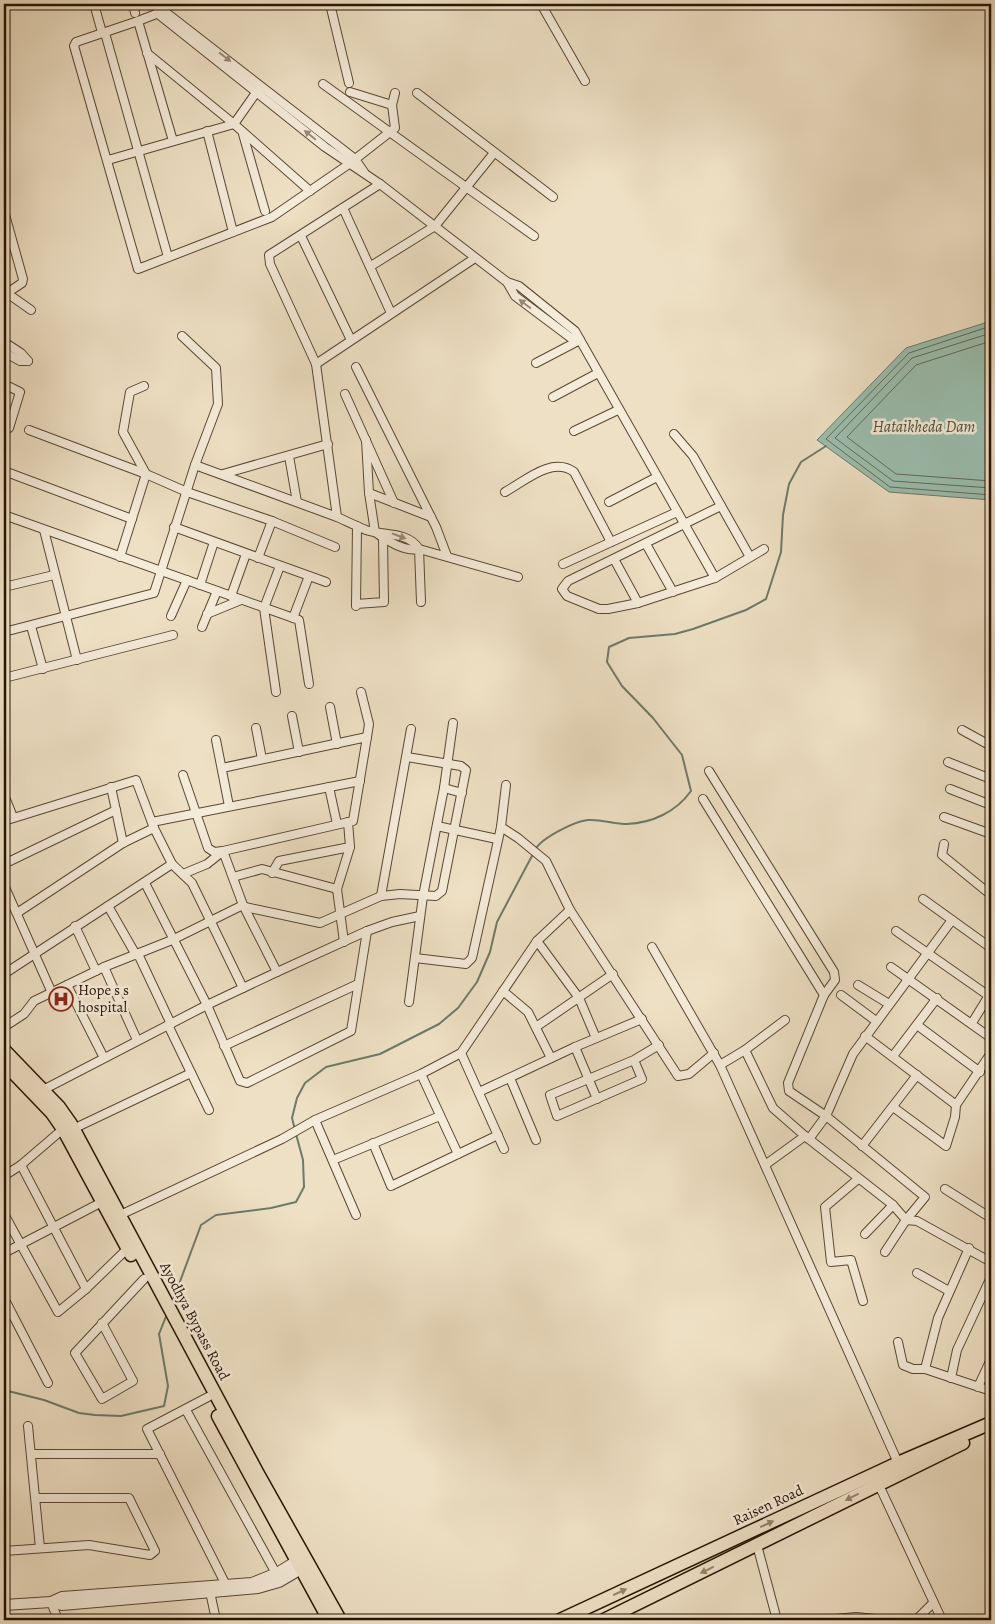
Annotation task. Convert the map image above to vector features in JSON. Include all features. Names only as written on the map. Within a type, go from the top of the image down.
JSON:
[{"type":"main road","name":"Ayodhya Bypass Road","points":[[4,1050],[39,1093]]},
{"type":"main road","name":"Ayodhya Bypass Road","points":[[4,1063],[59,1108],[68,1129],[303,1563],[329,1620]]},
{"type":"main road","name":"Ayodhya Bypass Road","points":[[116,1217],[128,1248],[144,1279],[156,1292]]},
{"type":"main road","name":"Ayodhya Bypass Road","points":[[179,1334],[208,1397],[303,1563],[340,1620]]},
{"type":"main road","name":"Raisen Road","points":[[604,1620],[757,1545],[876,1479],[991,1423]]},
{"type":"main road","name":"Raisen Road","points":[[900,1467],[991,1432]]},
{"type":"main road","name":"Raisen Road","points":[[560,1620],[876,1479]]},
{"type":"main road","points":[[596,1603],[604,1620]]},
{"type":"street","points":[[94,4],[139,151],[168,257]]},
{"type":"street","points":[[133,4],[135,13]]},
{"type":"street","points":[[330,4],[349,83]]},
{"type":"street","points":[[541,4],[586,81]]},
{"type":"street","points":[[395,93],[392,105],[396,128],[352,162],[272,217],[138,269],[74,46],[76,42],[103,31],[158,13],[259,89],[352,162],[366,174],[475,258],[507,282],[519,286],[548,308],[575,331],[618,410],[715,578]]},
{"type":"street","points":[[138,21],[174,141]]},
{"type":"street","points":[[147,53],[234,124],[243,134],[310,190]]},
{"type":"street","points":[[323,84],[534,236]]},
{"type":"street","points":[[108,160],[234,124],[259,89]]},
{"type":"street","points":[[350,92],[392,105]]},
{"type":"street","points":[[417,93],[553,197]]},
{"type":"street","points":[[207,131],[233,232]]},
{"type":"street","points":[[243,134],[265,211]]},
{"type":"street","points":[[371,266],[435,226],[494,153]]},
{"type":"street","points":[[337,517],[316,364],[270,264],[269,255],[380,184]]},
{"type":"street","points":[[343,208],[391,313]]},
{"type":"street","points":[[4,211],[24,279],[22,283],[4,293],[31,310]]},
{"type":"street","points":[[301,236],[351,340]]},
{"type":"street","points":[[316,364],[475,258]]},
{"type":"street","points":[[507,282],[515,296],[571,338],[579,339]]},
{"type":"street","points":[[541,316],[548,308]]},
{"type":"street","points":[[4,632],[154,593],[174,527],[218,404],[216,368],[182,336]]},
{"type":"street","points":[[536,363],[579,339]]},
{"type":"street","points":[[4,342],[21,353],[28,361],[20,361],[4,352]]},
{"type":"street","points":[[356,366],[431,517],[447,556]]},
{"type":"street","points":[[553,396],[598,373]]},
{"type":"street","points":[[4,384],[20,392],[9,428]]},
{"type":"street","points":[[120,556],[146,474],[123,432],[130,392],[144,386]]},
{"type":"street","points":[[344,394],[394,502]]},
{"type":"street","points":[[574,431],[618,410]]},
{"type":"street","points":[[29,430],[146,474],[187,492],[272,521],[335,547]]},
{"type":"street","points":[[674,434],[693,456],[750,557]]},
{"type":"street","points":[[366,440],[369,493],[375,532],[383,539],[413,550],[419,549],[447,556],[518,578]]},
{"type":"street","points":[[223,474],[328,444]]},
{"type":"street","points":[[289,456],[297,502]]},
{"type":"street","points":[[195,465],[357,526],[375,532],[389,532],[414,542],[419,549],[421,602]]},
{"type":"street","points":[[504,492],[552,466],[568,468],[574,472],[611,542]]},
{"type":"street","points":[[4,471],[132,519]]},
{"type":"street","points":[[608,502],[656,477]]},
{"type":"street","points":[[369,493],[431,517]]},
{"type":"street","points":[[721,506],[614,560],[568,580],[562,586],[563,592],[599,609],[638,603],[715,578],[764,549]]},
{"type":"street","points":[[563,564],[677,512]]},
{"type":"street","points":[[4,515],[299,620],[309,684]]},
{"type":"street","points":[[258,558],[272,521]]},
{"type":"street","points":[[357,526],[356,606],[384,602],[383,539]]},
{"type":"street","points":[[174,527],[326,582]]},
{"type":"street","points":[[44,530],[64,617],[77,660]]},
{"type":"street","points":[[200,585],[214,542]]},
{"type":"street","points":[[646,544],[673,592]]},
{"type":"street","points":[[231,596],[246,554]]},
{"type":"street","points":[[614,560],[638,603]]},
{"type":"street","points":[[276,692],[264,608],[280,566]]},
{"type":"street","points":[[4,588],[54,575]]},
{"type":"street","points":[[293,618],[309,576]]},
{"type":"street","points":[[171,616],[186,580]]},
{"type":"street","points":[[202,627],[216,591]]},
{"type":"street","points":[[207,614],[241,600]]},
{"type":"street","points":[[31,626],[43,669]]},
{"type":"street","points":[[4,678],[174,634]]},
{"type":"street","points":[[183,775],[208,848],[214,852],[221,853],[353,821],[369,724],[361,692]]},
{"type":"street","points":[[330,707],[337,744]]},
{"type":"street","points":[[292,716],[299,752]]},
{"type":"street","points":[[409,1002],[423,896],[444,788],[453,723]]},
{"type":"street","points":[[256,728],[262,760]]},
{"type":"street","points":[[381,896],[411,729]]},
{"type":"street","points":[[962,730],[991,746]]},
{"type":"street","points":[[222,768],[367,737]]},
{"type":"street","points":[[216,740],[229,806]]},
{"type":"street","points":[[4,1027],[24,1014],[34,1001],[104,967],[172,940],[244,906],[320,923],[340,916],[381,896],[400,894],[436,896],[442,891],[466,770],[462,766],[407,757]]},
{"type":"street","points":[[948,762],[991,779]]},
{"type":"street","points":[[710,771],[834,972],[835,980],[824,995],[788,1083],[789,1091],[826,1116],[925,1198],[906,1220],[885,1252]]},
{"type":"street","points":[[4,820],[136,780],[153,825],[172,864],[192,883],[243,988]]},
{"type":"street","points":[[17,913],[153,825],[229,806],[360,781]]},
{"type":"street","points":[[415,958],[466,964],[472,958],[501,827],[506,785]]},
{"type":"street","points":[[112,787],[123,843]]},
{"type":"street","points":[[329,787],[337,824]]},
{"type":"street","points":[[444,788],[462,793]]},
{"type":"street","points":[[950,789],[991,805]]},
{"type":"street","points":[[4,795],[14,817]]},
{"type":"street","points":[[703,800],[824,995]]},
{"type":"street","points":[[4,864],[116,810]]},
{"type":"street","points":[[944,817],[991,834]]},
{"type":"street","points":[[344,942],[337,889],[350,847],[348,822]]},
{"type":"street","points":[[437,826],[497,839]]},
{"type":"street","points":[[501,827],[546,861],[570,910],[678,1076],[689,1074],[714,1053]]},
{"type":"street","points":[[944,844],[942,855],[991,895]]},
{"type":"street","points":[[272,873],[279,861],[350,847]]},
{"type":"street","points":[[221,853],[227,861],[244,906],[277,972]]},
{"type":"street","points":[[183,874],[207,864],[221,853]]},
{"type":"street","points":[[4,974],[172,864]]},
{"type":"street","points":[[232,877],[262,869],[337,889]]},
{"type":"street","points":[[145,883],[172,940],[207,1005],[240,1081],[247,1083],[351,1031],[366,931]]},
{"type":"street","points":[[4,885],[52,993]]},
{"type":"street","points":[[923,899],[991,948]]},
{"type":"street","points":[[108,906],[137,954],[209,1110]]},
{"type":"street","points":[[116,1217],[282,1139],[315,1120],[421,1074],[461,1053],[537,941],[570,910]]},
{"type":"street","points":[[39,1093],[169,1024],[277,972],[366,931],[392,922],[420,916]]},
{"type":"street","points":[[765,1165],[807,1137],[826,1116],[853,1054],[952,920]]},
{"type":"street","points":[[75,926],[96,971]]},
{"type":"street","points":[[896,931],[990,994],[972,1023]]},
{"type":"street","points":[[537,941],[579,998],[596,1038]]},
{"type":"street","points":[[652,947],[720,1065],[900,1467]]},
{"type":"street","points":[[104,967],[138,1040]]},
{"type":"street","points":[[891,967],[991,1038]]},
{"type":"street","points":[[536,1026],[613,974]]},
{"type":"street","points":[[224,1046],[358,984]]},
{"type":"street","points":[[67,985],[104,1058]]},
{"type":"street","points":[[858,985],[889,1004]]},
{"type":"street","points":[[503,991],[528,1012],[551,1058]]},
{"type":"street","points":[[840,995],[876,1021]]},
{"type":"street","points":[[893,1056],[937,998]]},
{"type":"street","points":[[479,1092],[575,1047],[642,1019]]},
{"type":"street","points":[[720,1065],[745,1050],[785,1020]]},
{"type":"street","points":[[917,1025],[980,1072]]},
{"type":"street","points":[[865,1036],[956,1105]]},
{"type":"street","points":[[634,1060],[642,1079],[557,1116],[550,1095],[634,1060],[659,1046]]},
{"type":"street","points":[[575,1047],[597,1099]]},
{"type":"street","points":[[745,1050],[773,1108],[858,1179],[893,1205],[906,1220],[917,1221],[969,1248],[991,1262]]},
{"type":"street","points":[[461,1053],[504,1149]]},
{"type":"street","points":[[894,1107],[946,1146],[955,1117],[956,1105],[991,1053]]},
{"type":"street","points":[[4,1176],[68,1129],[192,1073]]},
{"type":"street","points":[[421,1074],[458,1154]]},
{"type":"street","points":[[862,1146],[917,1075]]},
{"type":"street","points":[[510,1078],[536,1140]]},
{"type":"street","points":[[333,1160],[440,1116]]},
{"type":"street","points":[[315,1120],[356,1215]]},
{"type":"street","points":[[373,1143],[391,1186],[498,1135]]},
{"type":"street","points":[[20,1165],[86,1289]]},
{"type":"street","points":[[858,1179],[825,1207],[831,1262],[851,1260],[863,1300]]},
{"type":"street","points":[[945,1189],[991,1218]]},
{"type":"street","points":[[4,1252],[107,1200]]},
{"type":"street","points":[[864,1234],[893,1205]]},
{"type":"street","points":[[4,1214],[58,1312],[86,1289],[128,1248]]},
{"type":"street","points":[[925,1369],[938,1318],[969,1248]]},
{"type":"street","points":[[917,1273],[949,1291]]},
{"type":"street","points":[[951,1378],[957,1350],[991,1277]]},
{"type":"street","points":[[102,1323],[133,1381],[102,1399],[75,1352],[102,1323],[144,1279]]},
{"type":"street","points":[[4,1298],[48,1383]]},
{"type":"street","points":[[898,1342],[903,1365],[913,1369],[925,1369],[991,1392]]},
{"type":"street","points":[[978,1387],[991,1359]]},
{"type":"street","points":[[208,1397],[147,1429],[227,1587]]},
{"type":"street","points":[[186,1410],[278,1578]]},
{"type":"street","points":[[28,1426],[40,1548]]},
{"type":"street","points":[[31,1454],[160,1454]]},
{"type":"street","points":[[876,1479],[942,1620]]},
{"type":"street","points":[[4,1551],[89,1545],[150,1554],[155,1551],[129,1498],[36,1498]]},
{"type":"street","points":[[757,1545],[777,1620]]},
{"type":"street","points":[[4,1605],[51,1602],[62,1597],[227,1587],[278,1578],[303,1563]]},
{"type":"street","points":[[209,1589],[216,1620]]},
{"type":"street","points":[[51,1602],[58,1620]]},
{"type":"street","points":[[916,1620],[934,1603]]},
{"type":"street","points":[[824,1620],[856,1617],[885,1620]]},
{"type":"water","name":"Hataikheda Dam","points":[[991,321],[991,500],[889,492],[817,440],[906,348]]},
{"type":"waterway","points":[[535,850],[538,845],[551,835],[582,821],[593,820],[627,824],[654,819],[678,805],[691,791],[682,755],[653,718],[622,686],[607,662],[609,647],[629,638],[675,634],[693,629],[746,610],[766,599],[781,552],[783,515],[789,484],[801,462],[826,446]]},
{"type":"waterway","points":[[295,1130],[292,1118],[297,1098],[305,1083],[326,1067],[380,1054],[439,1024],[458,1008],[477,982],[490,952],[497,922],[533,854]]},
{"type":"waterway","points":[[172,1303],[201,1225],[216,1215],[271,1208],[296,1202],[304,1187],[303,1160],[296,1134]]},
{"type":"waterway","points":[[4,1390],[44,1400],[79,1413],[95,1415],[121,1416],[164,1406],[168,1386],[159,1334],[167,1314]]},
{"type":"place","name":"Hope s s hospital","points":[[61,999]]}]
